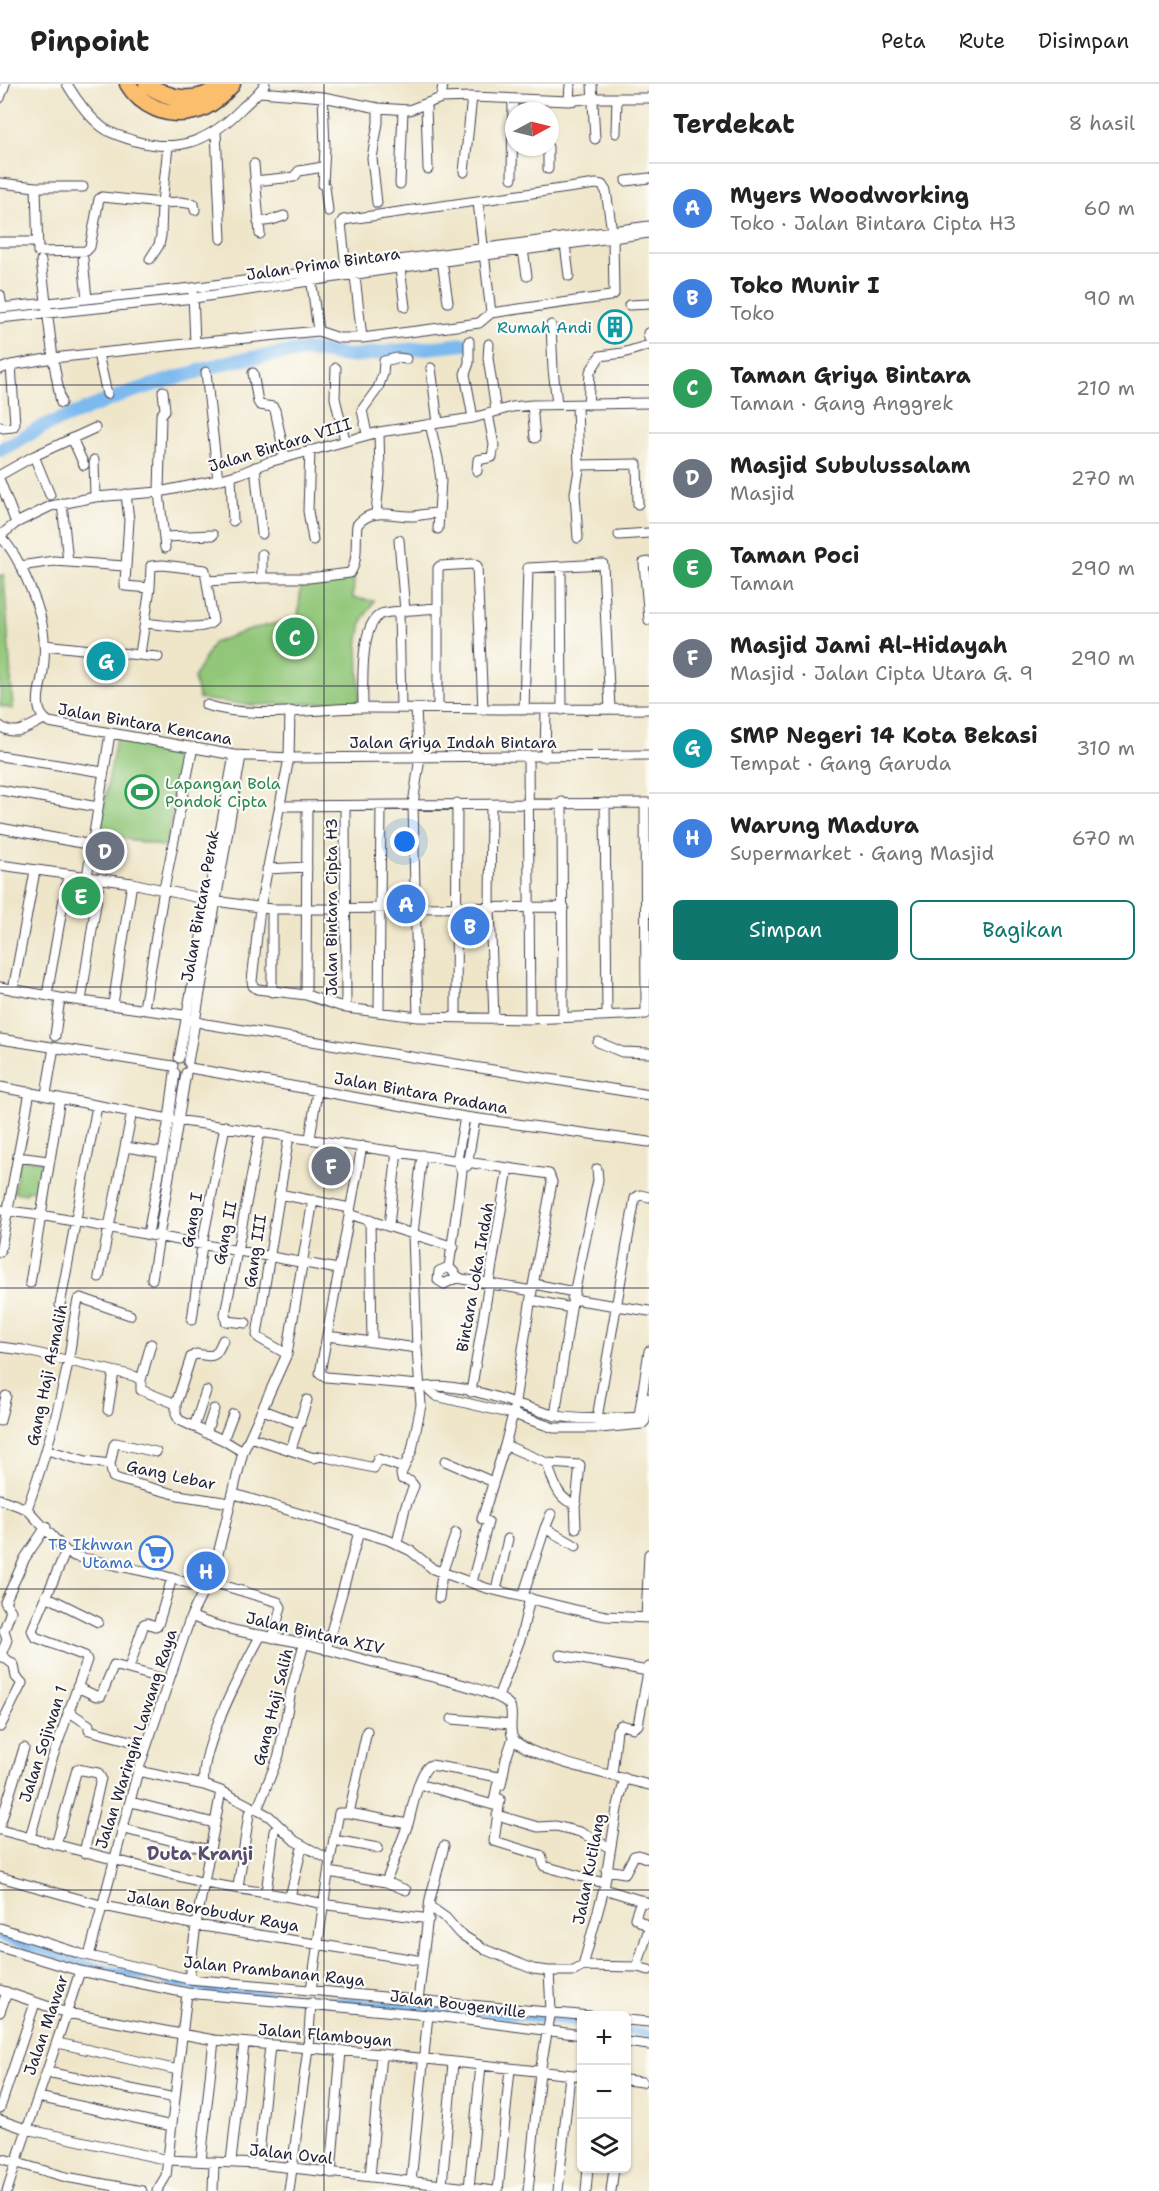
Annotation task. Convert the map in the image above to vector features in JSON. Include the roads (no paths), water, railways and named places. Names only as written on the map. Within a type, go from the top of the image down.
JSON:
[{"type":"highway","points":[[128,84],[137,98],[156,109],[177,113],[195,111],[209,104],[232,84]]},
{"type":"highway","points":[[147,84],[164,95],[184,99],[205,94],[223,84]]},
{"type":"street","points":[[0,98],[5,84]]},
{"type":"street","points":[[67,84],[102,127],[124,138],[144,144],[168,146],[198,140],[216,132],[263,88],[378,108],[403,110],[415,110],[441,98],[568,101],[592,98],[649,98]]},
{"type":"street","points":[[441,98],[443,84]]},
{"type":"street","points":[[568,101],[570,84]]},
{"type":"street","points":[[592,84],[595,139]]},
{"type":"street","points":[[323,97],[325,125],[323,185],[328,211]]},
{"type":"street","points":[[464,172],[472,97]]},
{"type":"street","points":[[616,133],[618,98]]},
{"type":"street","points":[[512,178],[513,99]]},
{"type":"street","points":[[426,105],[428,169]]},
{"type":"street","points":[[377,203],[372,158],[378,130],[378,108]]},
{"type":"street","points":[[400,184],[403,110]]},
{"type":"street","points":[[216,132],[221,239]]},
{"type":"street","points":[[150,259],[159,245],[161,236],[168,146]]},
{"type":"street","points":[[548,156],[548,169]]},
{"type":"street","points":[[254,164],[260,234]]},
{"type":"street","points":[[254,181],[294,177],[299,171],[323,167]]},
{"type":"street","points":[[626,181],[649,178]]},
{"type":"street","points":[[0,183],[36,187],[83,187]]},
{"type":"street","points":[[0,369],[53,358],[195,343],[318,332],[339,338],[362,338],[473,325],[483,321],[491,313],[612,296],[615,292],[612,234],[606,190],[599,184],[343,220],[341,223],[346,268]]},
{"type":"street","points":[[36,187],[38,252],[86,250],[90,247],[99,199],[102,197],[162,203],[180,202],[193,204],[195,210]]},
{"type":"street","points":[[478,202],[491,313]]},
{"type":"street","points":[[258,222],[284,216]]},
{"type":"street","name":"Jalan Prima Bintara","points":[[1,308],[311,277],[355,276],[485,252],[565,244],[649,226]]},
{"type":"street","name":"Jalan Prima Bintara","points":[[0,318],[194,298],[311,277],[346,268],[612,234],[649,233]]},
{"type":"street","points":[[0,242],[37,242]]},
{"type":"street","points":[[565,244],[569,276]]},
{"type":"street","points":[[523,250],[527,276]]},
{"type":"street","points":[[83,259],[87,299]]},
{"type":"street","points":[[41,261],[61,403]]},
{"type":"street","points":[[442,261],[448,302]]},
{"type":"street","points":[[400,268],[405,307]]},
{"type":"street","points":[[355,276],[362,338]]},
{"type":"street","points":[[311,277],[318,332]]},
{"type":"street","points":[[192,288],[195,343]]},
{"type":"street","points":[[0,295],[1,308]]},
{"type":"street","points":[[629,305],[649,304]]},
{"type":"street","points":[[551,326],[557,404]]},
{"type":"street","points":[[648,333],[649,338]]},
{"type":"street","points":[[469,341],[469,363],[465,374],[473,418]]},
{"type":"street","points":[[477,471],[478,460],[492,457],[494,445],[489,344]]},
{"type":"street","points":[[588,405],[590,372],[601,355],[622,353],[649,345]]},
{"type":"street","points":[[98,354],[106,393]]},
{"type":"street","points":[[367,435],[362,410],[378,388],[383,374],[384,361],[397,358],[406,359]]},
{"type":"street","points":[[0,426],[13,427],[15,424],[11,365]]},
{"type":"street","points":[[336,368],[335,398],[345,440]]},
{"type":"street","points":[[431,368],[434,423],[441,480],[438,530]]},
{"type":"street","points":[[206,372],[218,480]]},
{"type":"street","points":[[253,373],[258,402],[260,405],[273,407],[275,410],[285,457]]},
{"type":"street","points":[[163,391],[165,410],[161,415],[159,492],[165,548]]},
{"type":"street","name":"Jalan Bintara VIII","points":[[0,536],[16,523],[41,510],[62,503],[94,497],[159,492],[218,480],[285,457],[379,432],[473,418],[532,405],[649,403]]},
{"type":"street","points":[[532,405],[535,438]]},
{"type":"street","points":[[577,405],[579,465],[575,493],[578,538]]},
{"type":"street","points":[[0,476],[34,456],[95,428]]},
{"type":"street","points":[[376,513],[380,473],[379,432]]},
{"type":"street","points":[[72,438],[84,465]]},
{"type":"street","points":[[309,450],[308,511],[313,540]]},
{"type":"street","points":[[34,456],[51,495]]},
{"type":"street","points":[[94,460],[94,497]]},
{"type":"street","points":[[579,465],[636,464],[638,504]]},
{"type":"street","points":[[255,467],[262,534]]},
{"type":"street","points":[[231,477],[233,521]]},
{"type":"street","points":[[0,481],[16,523]]},
{"type":"street","points":[[126,495],[129,520],[124,566],[125,586],[150,588]]},
{"type":"street","points":[[62,503],[68,562]]},
{"type":"street","points":[[207,581],[309,578],[350,573],[356,554],[357,525],[365,517],[376,513],[410,516],[438,513]]},
{"type":"street","points":[[619,535],[649,533]]},
{"type":"street","points":[[164,537],[213,534]]},
{"type":"street","name":"Jalan Bintara Kencana","points":[[0,536],[20,566],[43,627],[43,672],[38,697],[39,708],[44,719],[49,722],[110,734],[237,755],[257,756]]},
{"type":"street","points":[[399,540],[402,612],[401,708]]},
{"type":"street","points":[[262,554],[262,578]]},
{"type":"street","points":[[20,566],[45,561],[124,566]]},
{"type":"street","points":[[649,562],[644,563],[649,620]]},
{"type":"street","points":[[524,710],[528,568],[603,564],[610,710]]},
{"type":"street","points":[[438,708],[438,568],[440,566],[475,565],[483,710]]},
{"type":"street","points":[[140,654],[152,566],[203,569],[213,621],[211,624],[207,627],[189,627],[145,623]]},
{"type":"street","points":[[561,568],[562,710]]},
{"type":"street","points":[[363,708],[365,642],[377,617],[386,613],[437,608]]},
{"type":"street","points":[[44,645],[158,657]]},
{"type":"street","points":[[206,705],[234,711],[363,708],[649,710]]},
{"type":"street","points":[[417,709],[419,757],[413,804],[418,1017]]},
{"type":"street","points":[[544,757],[546,710]]},
{"type":"street","points":[[280,806],[647,803],[647,1012],[644,1015],[530,1019],[418,1017],[346,1008],[306,995],[255,988],[252,981],[260,908],[267,869],[280,806],[290,758],[290,711]]},
{"type":"street","points":[[0,726],[5,730],[16,732],[44,719]]},
{"type":"street","points":[[87,877],[110,734]]},
{"type":"street","points":[[144,1008],[164,889],[193,747]]},
{"type":"street","name":"Jalan Bintara Perak","points":[[182,1067],[237,755]]},
{"type":"street","name":"Jalan Griya Indah Bintara","points":[[257,756],[290,758],[649,755]]},
{"type":"street","points":[[0,756],[103,772]]},
{"type":"street","points":[[528,757],[530,1019]]},
{"type":"street","points":[[0,790],[98,807]]},
{"type":"street","points":[[562,802],[563,1017]]},
{"type":"street","points":[[456,1017],[457,803]]},
{"type":"street","points":[[605,803],[608,1015]]},
{"type":"street","points":[[491,804],[490,907],[494,1019]]},
{"type":"street","points":[[306,995],[307,806]]},
{"type":"street","name":"Jalan Bintara Cipta H3","points":[[345,806],[346,1008]]},
{"type":"street","points":[[379,1012],[378,910],[381,806]]},
{"type":"street","points":[[0,828],[92,844]]},
{"type":"street","points":[[0,866],[132,883],[212,901],[272,909],[378,910],[564,906]]},
{"type":"street","points":[[267,869],[307,867]]},
{"type":"street","points":[[13,990],[35,871]]},
{"type":"street","points":[[47,995],[68,875]]},
{"type":"street","points":[[81,1001],[100,879]]},
{"type":"street","points":[[113,1004],[132,883]]},
{"type":"street","points":[[272,909],[272,992]]},
{"type":"street","points":[[0,987],[60,998],[144,1008],[217,1026],[649,1095]]},
{"type":"street","points":[[55,1036],[60,998]]},
{"type":"street","name":"Jalan Bintara Pradana","points":[[0,1039],[182,1067],[475,1119],[649,1142]]},
{"type":"street","points":[[598,1042],[622,1052],[649,1053]]},
{"type":"street","points":[[46,1094],[53,1053]]},
{"type":"street","points":[[152,1279],[153,1235],[163,1153],[182,1067]]},
{"type":"street","points":[[153,1235],[180,1120],[182,1067]]},
{"type":"street","points":[[0,1087],[169,1119],[469,1161],[544,1173],[552,1178],[513,1408],[505,1445],[482,1519],[488,1522],[472,1582]]},
{"type":"street","points":[[310,1139],[317,1091]]},
{"type":"street","points":[[0,1252],[4,1210],[18,1157],[30,1092]]},
{"type":"street","points":[[30,1282],[60,1098]]},
{"type":"street","points":[[60,1305],[97,1106]]},
{"type":"street","points":[[99,1277],[132,1112]]},
{"type":"street","points":[[462,1172],[457,1160],[465,1117]]},
{"type":"street","points":[[449,1267],[454,1247],[462,1172],[469,1161],[475,1119]]},
{"type":"street","name":"Gang I","points":[[192,1320],[202,1245],[225,1126]]},
{"type":"street","name":"Gang II","points":[[246,1323],[226,1320],[260,1131]]},
{"type":"street","name":"Gang III","points":[[287,1354],[256,1335],[289,1136]]},
{"type":"street","points":[[362,1146],[319,1370],[321,1375],[419,1385]]},
{"type":"street","points":[[126,1147],[163,1153]]},
{"type":"street","points":[[389,1226],[398,1151]]},
{"type":"street","points":[[422,1155],[413,1234],[421,1405],[412,1450],[401,1478],[410,1481],[414,1486],[405,1508],[397,1543],[442,1573],[496,1590],[606,1616],[648,1618],[649,1554]]},
{"type":"street","points":[[18,1157],[48,1161]]},
{"type":"street","name":"Bintara Loka Indah","points":[[471,1392],[508,1168]]},
{"type":"street","points":[[555,1416],[572,1300],[598,1180],[597,1169]]},
{"type":"street","name":"Bintara Loka Indah","points":[[279,1194],[313,1200],[350,1211],[370,1220],[454,1247]]},
{"type":"street","points":[[597,1418],[637,1196],[649,1197]]},
{"type":"street","points":[[191,1616],[215,1566],[243,1452],[287,1354],[313,1200]]},
{"type":"street","points":[[4,1210],[339,1269]]},
{"type":"street","points":[[370,1220],[372,1341]]},
{"type":"street","points":[[449,1267],[439,1271],[438,1280],[444,1284],[458,1277]]},
{"type":"street","points":[[449,1267],[458,1277],[572,1300],[649,1311]]},
{"type":"street","points":[[532,1292],[572,1300]]},
{"type":"street","name":"Gang Haji Asmalih","points":[[27,1509],[47,1450],[69,1360],[73,1320],[79,1298],[130,1315]]},
{"type":"street","points":[[327,1336],[417,1348]]},
{"type":"street","points":[[223,1340],[216,1354],[212,1356],[196,1354],[191,1357],[176,1404],[176,1414],[179,1420],[243,1452]]},
{"type":"street","points":[[151,1344],[141,1380],[141,1390],[176,1404]]},
{"type":"street","points":[[0,1347],[10,1347],[69,1360],[141,1380]]},
{"type":"street","points":[[641,1419],[649,1351]]},
{"type":"street","points":[[108,1410],[114,1372]]},
{"type":"street","points":[[641,1419],[555,1416],[513,1408],[436,1396],[426,1387],[439,1385],[471,1392],[513,1408],[557,1428],[641,1419]]},
{"type":"street","points":[[195,1427],[206,1391]]},
{"type":"street","points":[[0,1421],[6,1396]]},
{"type":"street","points":[[641,1419],[649,1398]]},
{"type":"street","points":[[292,1446],[308,1400]]},
{"type":"street","points":[[206,1433],[214,1409]]},
{"type":"street","points":[[263,1410],[300,1424]]},
{"type":"street","points":[[223,1440],[233,1414]]},
{"type":"street","points":[[250,1437],[314,1458],[321,1456],[374,1468],[378,1459],[404,1468]]},
{"type":"street","points":[[110,1464],[114,1445],[117,1443],[156,1452]]},
{"type":"street","points":[[505,1445],[547,1463],[580,1465],[578,1499],[575,1503],[576,1528]]},
{"type":"street","name":"Gang Lebar","points":[[47,1450],[86,1461],[110,1464],[113,1477],[178,1495],[232,1499],[397,1543]]},
{"type":"street","points":[[445,1461],[493,1482]]},
{"type":"street","points":[[547,1463],[553,1481],[562,1495],[575,1503]]},
{"type":"street","points":[[0,1499],[27,1509],[66,1551],[80,1558],[278,1602],[280,1607],[273,1638]]},
{"type":"street","points":[[551,1514],[545,1528],[527,1597],[521,1637],[498,1697],[510,1706],[513,1738],[502,1778],[495,1841],[540,1855],[544,1866],[645,1901],[635,1918],[649,1928],[637,1967]]},
{"type":"street","points":[[0,1727],[22,1683],[16,1677],[14,1665],[0,1656],[7,1640],[4,1630],[11,1611],[4,1602],[25,1558],[46,1527]]},
{"type":"street","points":[[545,1528],[576,1546]]},
{"type":"street","points":[[326,1650],[359,1533]]},
{"type":"street","points":[[439,1598],[442,1573],[456,1533]]},
{"type":"street","points":[[496,1590],[508,1539]]},
{"type":"street","points":[[66,1551],[46,1596],[98,1622]]},
{"type":"street","points":[[129,1668],[144,1624],[158,1625],[172,1578]]},
{"type":"street","name":"Jalan Sojiwan 1","points":[[30,1838],[50,1765],[87,1660],[85,1656],[35,1637],[32,1633],[46,1596]]},
{"type":"street","name":"Jalan Bintara XIV","points":[[191,1616],[224,1628],[304,1644],[458,1684],[498,1697]]},
{"type":"street","name":"Jalan Waringin Lawang Raya","points":[[89,1956],[138,1771],[191,1616]]},
{"type":"street","points":[[204,1785],[202,1773],[222,1717],[237,1681],[261,1635]]},
{"type":"street","name":"Gang Haji Salih","points":[[238,1887],[253,1812],[279,1755],[291,1691],[304,1644]]},
{"type":"street","points":[[560,1655],[649,1669],[638,1725],[635,1728],[624,1724],[618,1726],[612,1774]]},
{"type":"street","points":[[77,1687],[90,1694],[101,1696],[114,1665],[168,1680]]},
{"type":"street","points":[[68,1711],[89,1725],[89,1730],[131,1741],[148,1742]]},
{"type":"street","points":[[639,1717],[649,1719]]},
{"type":"street","points":[[452,1719],[512,1724]]},
{"type":"street","points":[[349,1813],[367,1731]]},
{"type":"street","points":[[513,1738],[525,1747],[560,1761],[649,1785]]},
{"type":"street","points":[[0,1825],[24,1748]]},
{"type":"street","points":[[386,1882],[408,1824],[419,1784],[424,1768],[431,1765],[499,1777],[493,1805],[419,1784]]},
{"type":"street","points":[[56,1845],[77,1769],[98,1773],[101,1778],[84,1853]]},
{"type":"street","points":[[138,1771],[204,1785],[221,1791],[253,1812],[269,1816],[295,1840],[330,1860]]},
{"type":"street","name":"Jalan Kutilang","points":[[583,1966],[604,1886],[617,1809],[625,1778]]},
{"type":"street","points":[[189,1979],[196,1925],[221,1791]]},
{"type":"street","points":[[131,1802],[214,1823]]},
{"type":"street","points":[[311,1990],[338,1815],[341,1812],[349,1813],[408,1824]]},
{"type":"street","points":[[497,1815],[538,1827],[556,1826],[580,1833],[610,1848]]},
{"type":"street","points":[[0,1830],[205,1883],[429,1919]]},
{"type":"street","points":[[124,1830],[210,1850]]},
{"type":"street","points":[[266,1893],[274,1831]]},
{"type":"street","points":[[334,1840],[378,1848]]},
{"type":"street","points":[[418,2001],[429,1906],[444,1846]]},
{"type":"street","points":[[291,1897],[301,1851]]},
{"type":"street","points":[[606,1870],[625,1873],[634,1856],[649,1859]]},
{"type":"street","points":[[328,1872],[386,1882],[406,1890]]},
{"type":"street","name":"Jalan Borobudur Raya","points":[[0,1877],[104,1906],[196,1925],[423,1961]]},
{"type":"street","points":[[429,1906],[446,1918],[455,1929],[486,1950],[533,1969],[574,1971],[583,1966],[637,1967],[649,1970]]},
{"type":"street","name":"Jalan Prambanan Raya","points":[[0,1928],[89,1956],[189,1979],[577,2014]]},
{"type":"street","name":"Jalan Bougenville","points":[[0,1947],[80,1971],[187,1993],[428,2015],[577,2034]]},
{"type":"street","name":"Jalan Mawar","points":[[8,2191],[26,2129],[58,2043],[80,1971]]},
{"type":"street","points":[[528,2191],[540,2072],[551,2011],[549,1971]]},
{"type":"street","points":[[0,2012],[3,1991]]},
{"type":"street","name":"Jalan Flamboyan","points":[[3,1991],[67,2013],[214,2040],[381,2054],[577,2076]]},
{"type":"street","points":[[160,2190],[166,2176],[187,1993]]},
{"type":"street","points":[[0,2108],[35,2002]]},
{"type":"street","points":[[289,2191],[308,2048],[311,2003]]},
{"type":"street","points":[[411,2182],[428,2015]]},
{"type":"street","points":[[631,2020],[649,2022]]},
{"type":"street","points":[[201,2162],[214,2040]]},
{"type":"street","points":[[58,2043],[178,2070]]},
{"type":"street","points":[[631,2043],[649,2045]]},
{"type":"street","points":[[231,2162],[244,2044]]},
{"type":"street","points":[[258,2164],[270,2045]]},
{"type":"street","points":[[331,2173],[341,2051]]},
{"type":"street","points":[[370,2177],[381,2054]]},
{"type":"street","points":[[442,2185],[453,2063]]},
{"type":"street","points":[[463,2189],[481,2065]]},
{"type":"street","points":[[496,2191],[510,2070]]},
{"type":"street","points":[[47,2072],[175,2098]]},
{"type":"street","points":[[558,2191],[570,2075]]},
{"type":"street","points":[[631,2081],[642,2082]]},
{"type":"street","points":[[38,2097],[172,2126]]},
{"type":"street","name":"Jalan Oval","points":[[0,2120],[26,2129],[168,2160],[258,2164],[496,2191]]},
{"type":"street","points":[[0,2158],[66,2177],[142,2191]]},
{"type":"street","points":[[213,2191],[214,2163]]},
{"type":"street","points":[[586,2191],[588,2173]]},
{"type":"street","points":[[611,2191],[613,2173]]},
{"type":"waterway","points":[[0,450],[44,426],[127,393],[232,361],[306,350],[349,356],[465,344]]},
{"type":"waterway","points":[[0,1938],[84,1964],[215,1991],[577,2022]]},
{"type":"waterway","points":[[631,2031],[649,2034]]},
{"type":"place","name":"Rumah Andi","points":[[615,327]]},
{"type":"place","name":"Taman Griya Bintara","points":[[295,637]]},
{"type":"place","name":"SMP Negeri 14 Kota Bekasi","points":[[106,661]]},
{"type":"place","name":"Lapangan Bola Pondok Cipta","points":[[142,792]]},
{"type":"place","name":"Masjid Subulussalam","points":[[105,851]]},
{"type":"place","name":"Taman Poci","points":[[81,896]]},
{"type":"place","name":"Myers Woodworking","points":[[406,904]]},
{"type":"place","name":"Toko Munir I","points":[[470,926]]},
{"type":"place","name":"Masjid Jami Al-Hidayah","points":[[331,1166]]},
{"type":"place","name":"TB Ikhwan Utama","points":[[156,1553]]},
{"type":"place","name":"Warung Madura","points":[[206,1571]]},
{"type":"district","name":"Duta Kranji","points":[[200,1854]]}]
